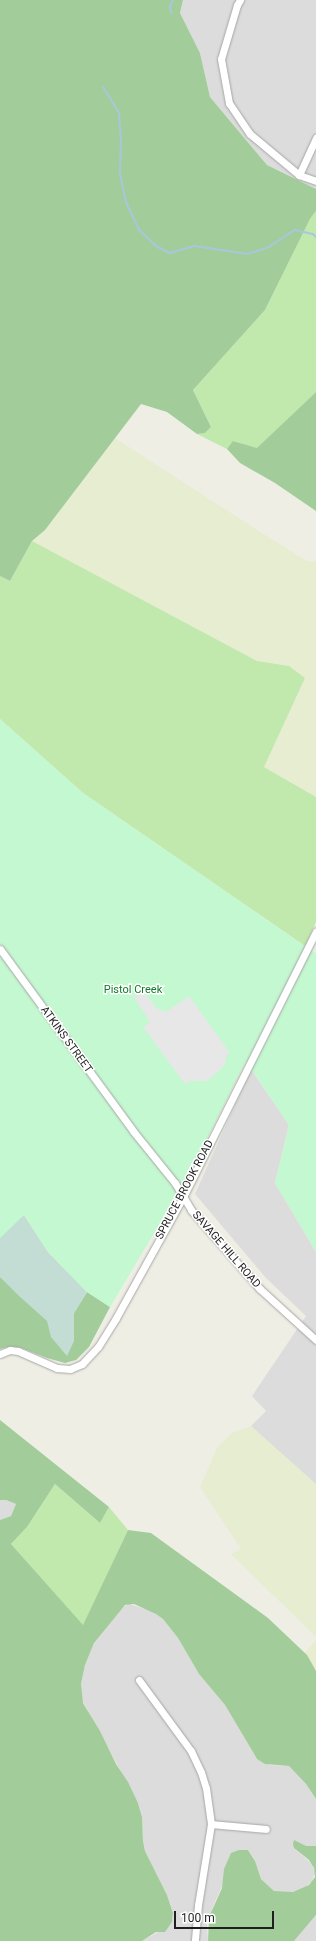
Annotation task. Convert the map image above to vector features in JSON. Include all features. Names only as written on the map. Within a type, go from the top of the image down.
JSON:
[{"type":"street","points":[[240,0],[237,5],[221,59],[229,103],[250,134],[299,175],[316,181]]},
{"type":"street","points":[[299,175],[316,138]]},
{"type":"street","name":"SPRUCE BROOK ROAD","points":[[0,1354],[10,1350],[18,1351],[62,1369],[70,1369],[82,1364],[98,1347],[116,1318],[183,1197],[316,932]]},
{"type":"street","name":"ATKINS STREET","points":[[0,949],[134,1131]]},
{"type":"street","name":"SAVAGE HILL ROAD","points":[[134,1131],[175,1183],[191,1210],[260,1289],[316,1340]]},
{"type":"street","points":[[139,1680],[191,1751],[201,1772],[206,1788],[211,1824],[198,1905],[195,1941]]},
{"type":"street","points":[[211,1824],[266,1830]]},
{"type":"shaded area","points":[[183,0],[316,0],[316,189],[267,165],[210,97],[200,53],[180,13]]},
{"type":"shaded area","points":[[142,989],[156,1008],[166,1012],[189,996],[230,1053],[227,1055],[225,1064],[207,1081],[190,1081],[185,1084],[143,1027],[149,1023],[149,1020],[135,999],[134,995]]},
{"type":"shaded area","points":[[251,1069],[289,1125],[275,1183],[316,1252],[316,1485],[251,1426],[266,1411],[252,1396],[306,1316],[266,1278],[195,1194]]},
{"type":"shaded area","points":[[0,1203],[24,1215],[48,1252],[87,1292],[74,1313],[74,1341],[67,1356],[51,1337],[47,1321],[0,1277]]},
{"type":"shaded area","points":[[0,1500],[6,1500],[16,1504],[11,1516],[0,1520]]},
{"type":"shaded area","points":[[129,1604],[153,1611],[163,1619],[178,1638],[199,1674],[225,1705],[257,1759],[270,1765],[289,1766],[306,1784],[316,1799],[316,1846],[294,1848],[312,1864],[315,1873],[312,1881],[305,1888],[297,1891],[288,1893],[274,1891],[261,1879],[253,1857],[248,1850],[223,1884],[214,1904],[207,1925],[208,1941],[142,1941],[160,1931],[173,1918],[173,1913],[167,1895],[145,1851],[142,1817],[138,1803],[81,1698],[81,1684],[85,1665],[94,1643],[121,1608]]},
{"type":"shaded area","points":[[316,1915],[316,1941],[294,1941]]},
{"type":"green space","points":[[0,0],[183,0],[180,13],[200,53],[210,97],[267,165],[316,189],[316,211],[310,219],[265,310],[193,390],[211,427],[205,433],[197,434],[167,412],[141,404],[45,530],[32,541],[10,581],[0,576]]},
{"type":"green space","points":[[316,211],[316,392],[257,449],[234,441],[227,449],[197,434],[205,433],[211,427],[193,390],[265,310],[310,219]]},
{"type":"green space","points":[[316,392],[316,511],[275,483],[240,463],[227,449],[233,441],[257,448]]},
{"type":"green space","points":[[115,438],[307,561],[316,562],[316,797],[264,767],[305,678],[289,666],[257,661],[32,541],[45,530]]},
{"type":"green space","points":[[32,541],[257,661],[289,666],[305,678],[264,767],[316,797],[316,922],[305,946],[83,793],[0,719],[0,576],[10,581]]},
{"type":"green space","name":"Pistol Creek","points":[[0,719],[83,793],[315,953],[316,951],[316,1252],[275,1183],[289,1125],[246,1061],[189,1175],[110,1307],[87,1292],[48,1252],[24,1215],[0,1238]]},
{"type":"green space","points":[[0,1277],[74,1313],[87,1292],[110,1307],[89,1347],[76,1360],[65,1363],[21,1348],[8,1347],[0,1349]]},
{"type":"green space","points":[[0,1420],[109,1507],[100,1523],[55,1484],[27,1527],[11,1544],[83,1625],[128,1530],[151,1533],[268,1618],[307,1655],[316,1671],[316,1799],[306,1784],[289,1766],[265,1764],[257,1759],[225,1705],[199,1674],[178,1638],[163,1619],[156,1614],[134,1604],[125,1605],[94,1643],[85,1665],[81,1684],[83,1703],[100,1731],[116,1764],[128,1782],[138,1803],[142,1817],[145,1851],[167,1895],[173,1913],[172,1922],[165,1932],[156,1932],[142,1941],[0,1941],[0,1520],[11,1516],[16,1504],[6,1500],[0,1500]]},
{"type":"green space","points":[[251,1426],[316,1484],[316,1637],[231,1554],[241,1549],[200,1487],[218,1446],[232,1433]]},
{"type":"green space","points":[[55,1484],[100,1523],[109,1507],[128,1530],[83,1626],[11,1544],[27,1527]]},
{"type":"green space","points":[[316,1640],[316,1698],[297,1662]]},
{"type":"green space","points":[[294,1840],[306,1846],[316,1846],[316,1915],[294,1941],[208,1941],[209,1917],[222,1888],[224,1869],[231,1853],[239,1850],[248,1850],[255,1861],[261,1879],[274,1891],[293,1892],[309,1885],[315,1877],[314,1868],[309,1860],[294,1848]]},
{"type":"waterway","points":[[171,13],[170,6],[173,0]]},
{"type":"waterway","points":[[103,87],[119,113],[121,141],[120,174],[126,202],[139,230],[156,246],[170,253],[195,246],[247,254],[267,248],[295,230],[313,234],[316,237]]}]
